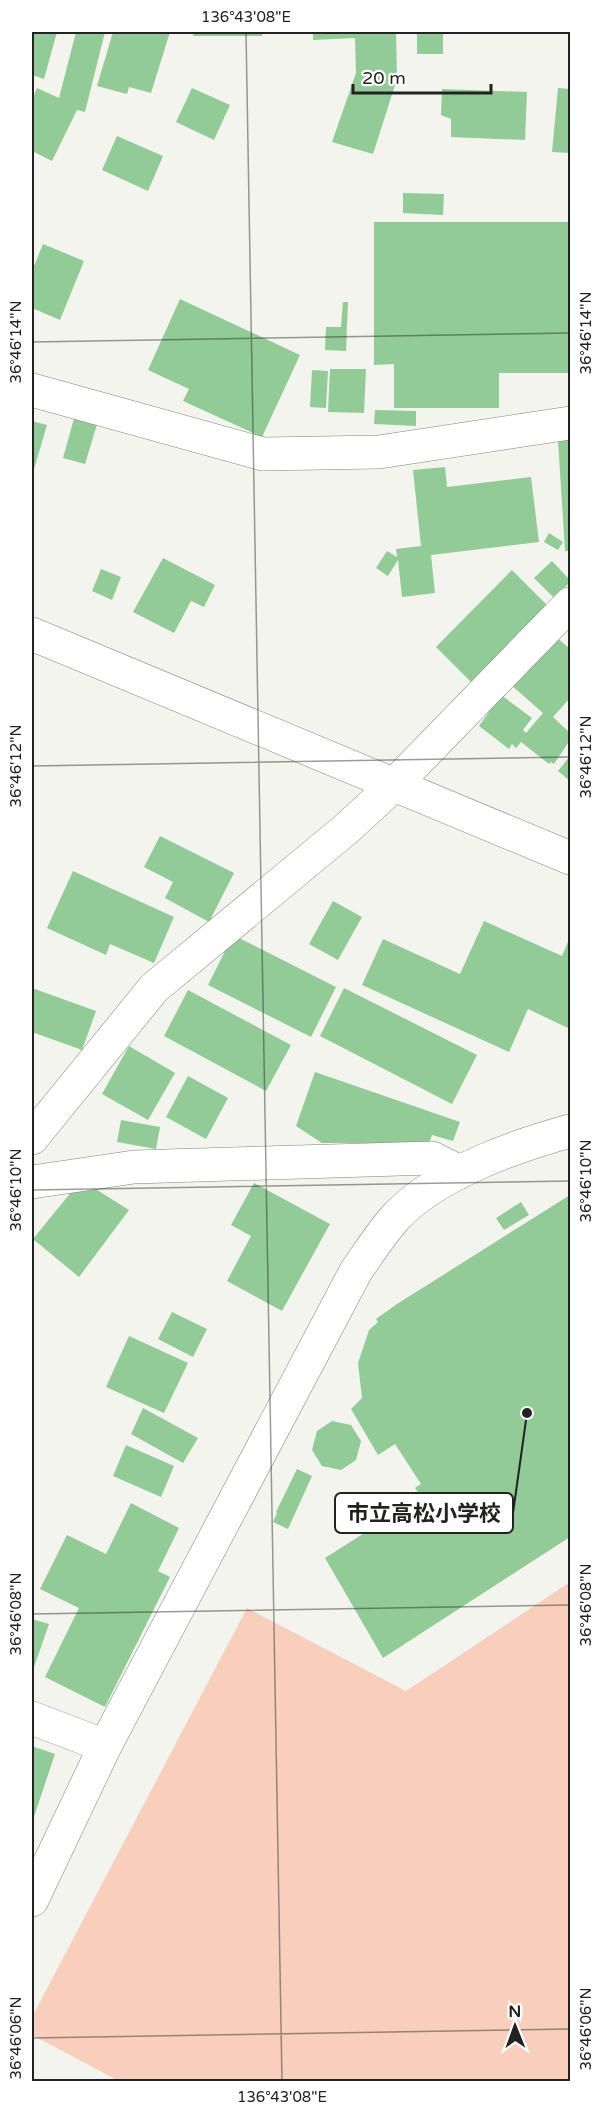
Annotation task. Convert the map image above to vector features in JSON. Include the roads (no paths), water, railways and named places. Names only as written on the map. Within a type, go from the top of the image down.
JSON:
[{"type":"street","points":[[32,390],[263,454],[379,452],[570,423]]},
{"type":"street","points":[[32,1138],[154,988],[345,830],[394,785],[570,604]]},
{"type":"street","points":[[32,634],[570,858]]},
{"type":"street","points":[[32,1900],[105,1746],[356,1271],[395,1218],[438,1182],[530,1142],[570,1131]]},
{"type":"street","points":[[32,1182],[134,1167],[432,1158],[460,1172]]},
{"type":"street","points":[[32,1718],[105,1746]]},
{"type":"place","name":"市立高松小学校","points":[[527,1413]]}]
